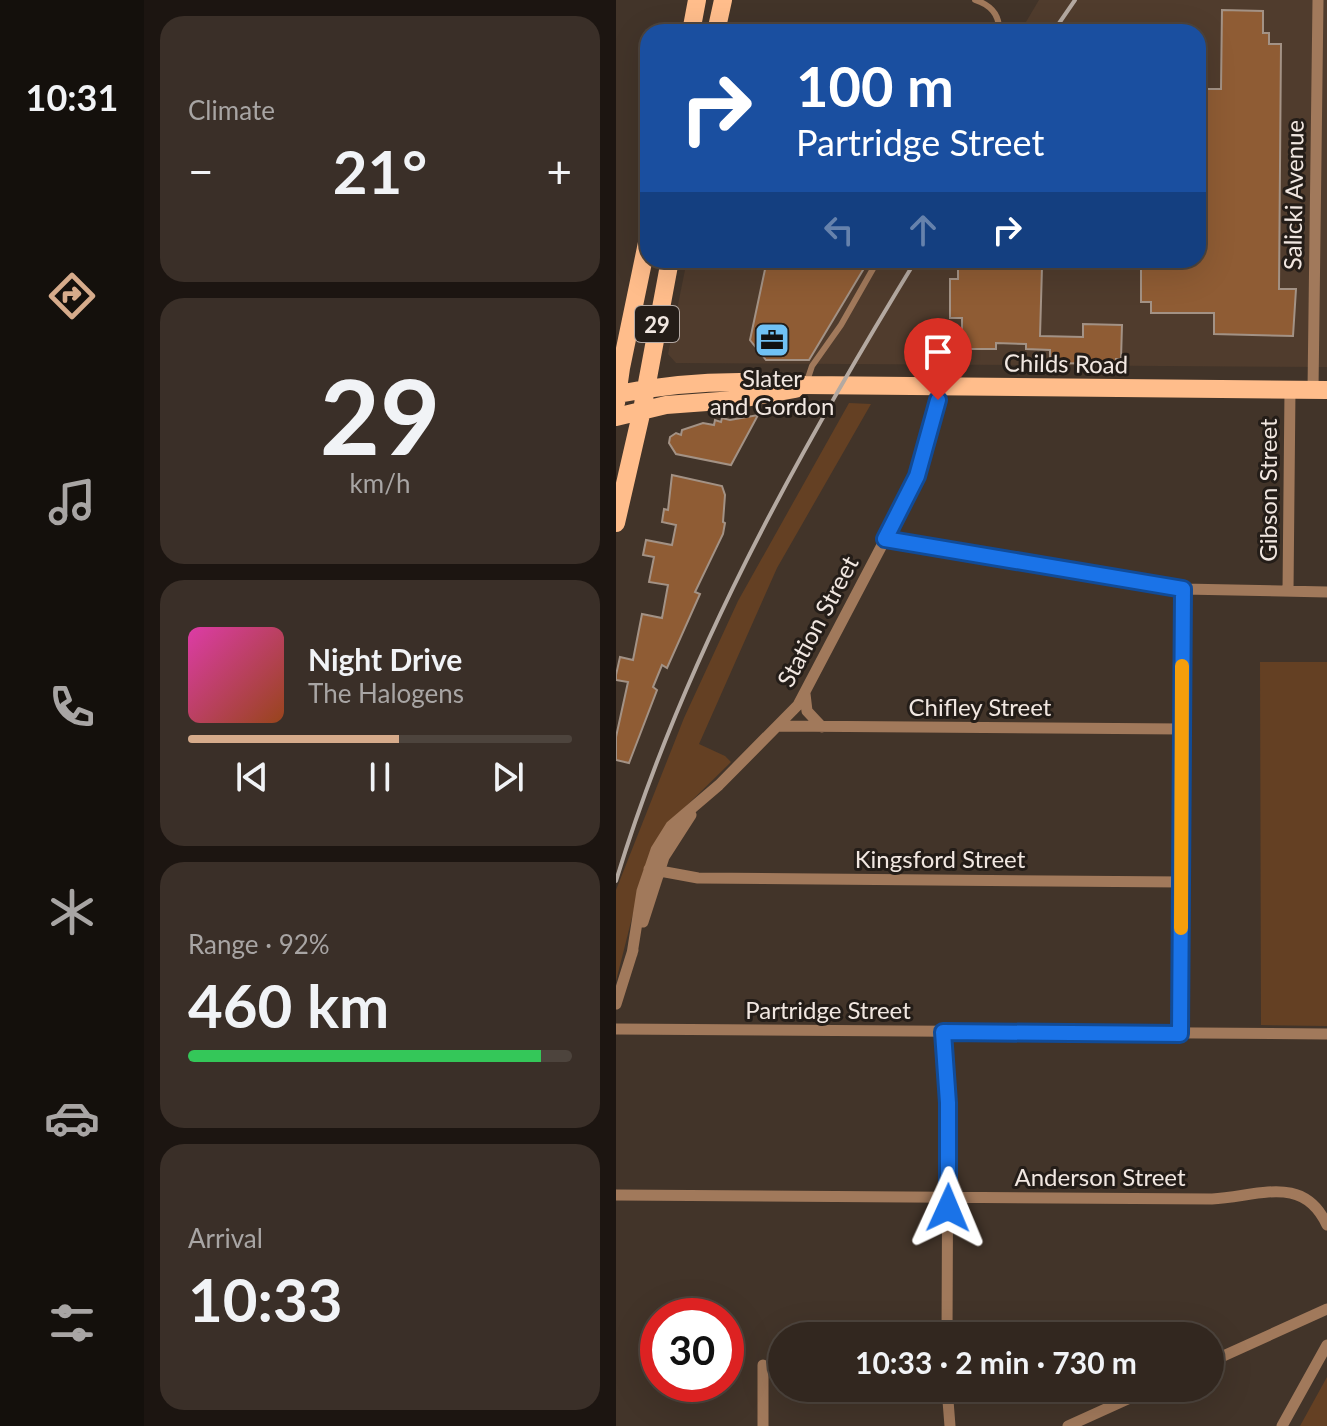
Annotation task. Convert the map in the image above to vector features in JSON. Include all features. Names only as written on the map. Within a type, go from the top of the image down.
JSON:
[{"type":"main road","points":[[692,24],[697,0]]},
{"type":"main road","points":[[718,24],[723,0]]},
{"type":"main road","name":"29","points":[[617,400],[642,268]]},
{"type":"main road","name":"29","points":[[616,523],[647,388],[648,367],[668,268]]},
{"type":"main road","name":"Childs Road","points":[[617,400],[647,388],[704,381],[755,380],[805,385],[1320,390]]},
{"type":"main road","name":"Childs Road","points":[[616,417],[666,405],[784,393],[805,385]]},
{"type":"street","name":"Salicki Avenue","points":[[1318,0],[1320,390]]},
{"type":"street","name":"Station Street","points":[[616,1004],[632,954],[642,891],[655,871],[656,850],[671,826],[701,802],[779,726],[805,694],[917,476],[942,386]]},
{"type":"street","name":"Gibson Street","points":[[1288,591],[1290,390]]},
{"type":"street","points":[[885,539],[1183,589],[1327,592]]},
{"type":"street","points":[[1180,1034],[1183,589]]},
{"type":"street","points":[[805,694],[807,711],[822,727]]},
{"type":"street","name":"Chifley Street","points":[[779,726],[1182,729]]},
{"type":"street","name":"Kingsford Street","points":[[655,871],[698,878],[1182,882]]},
{"type":"street","name":"Partridge Street","points":[[616,1029],[1327,1034]]},
{"type":"street","points":[[943,1032],[948,1103],[947,1322]]},
{"type":"street","name":"Anderson Street","points":[[616,1195],[1212,1199],[1291,1191],[1317,1206],[1327,1225]]},
{"type":"street","points":[[1224,1356],[1327,1309]]},
{"type":"street","points":[[1282,1426],[1327,1345]]},
{"type":"street","points":[[763,1365],[763,1426]]},
{"type":"street","points":[[948,1402],[950,1426]]},
{"type":"street","points":[[1068,1426],[1121,1402]]},
{"type":"lane","points":[[975,0],[991,7],[998,24]]},
{"type":"lane","points":[[805,385],[812,366],[841,325],[873,268]]},
{"type":"shaded area","points":[[1039,0],[1327,0],[1327,367],[676,363],[668,354],[685,268],[1206,268],[1206,24],[1025,24]]},
{"type":"shaded area","points":[[849,403],[871,404],[777,568],[699,744],[731,762],[675,817],[639,890],[616,981],[616,890],[684,718],[738,601]]},
{"type":"shaded area","points":[[1260,662],[1327,662],[1327,1026],[1261,1025]]},
{"type":"shaded area","points":[[1327,1377],[1327,1426],[1300,1426]]},
{"type":"building","points":[[1222,10],[1263,11],[1263,33],[1269,33],[1269,44],[1281,44],[1279,289],[1296,289],[1293,336],[1214,334],[1214,313],[1151,313],[1151,302],[1141,302],[1141,268],[1206,268],[1206,89],[1221,89]]},
{"type":"building","points":[[765,268],[864,268],[809,360],[766,360],[750,340]]},
{"type":"building","points":[[958,268],[1042,268],[1040,336],[1083,337],[1083,324],[1122,325],[1121,359],[1116,359],[1116,364],[1050,363],[1050,350],[1026,349],[1026,344],[996,343],[996,349],[962,349],[962,318],[950,318],[950,279],[958,279]]},
{"type":"building","points":[[758,415],[731,465],[676,454],[669,443],[670,437],[676,433],[681,435],[682,430],[703,423],[714,425],[715,420],[721,422],[722,418],[730,420]]},
{"type":"building","points":[[672,475],[722,486],[725,523],[723,534],[695,592],[700,594],[667,668],[662,665],[653,687],[657,690],[629,763],[616,760],[616,737],[628,682],[616,680],[616,675],[620,657],[633,660],[642,614],[662,618],[668,585],[649,582],[654,557],[643,555],[646,540],[672,545],[676,525],[662,522],[664,509],[668,510]]},
{"type":"railway","points":[[1058,24],[1075,0]]},
{"type":"railway","points":[[616,881],[674,718],[746,561],[828,409],[911,268]]},
{"type":"slow traffic","points":[[1181,928],[1182,666]]},
{"type":"place","name":"Slater and Gordon","points":[[772,340]]},
{"type":"route","points":[[938,400],[917,476],[885,539],[1183,589],[1180,1034],[943,1032],[948,1103],[948,1208]]}]
